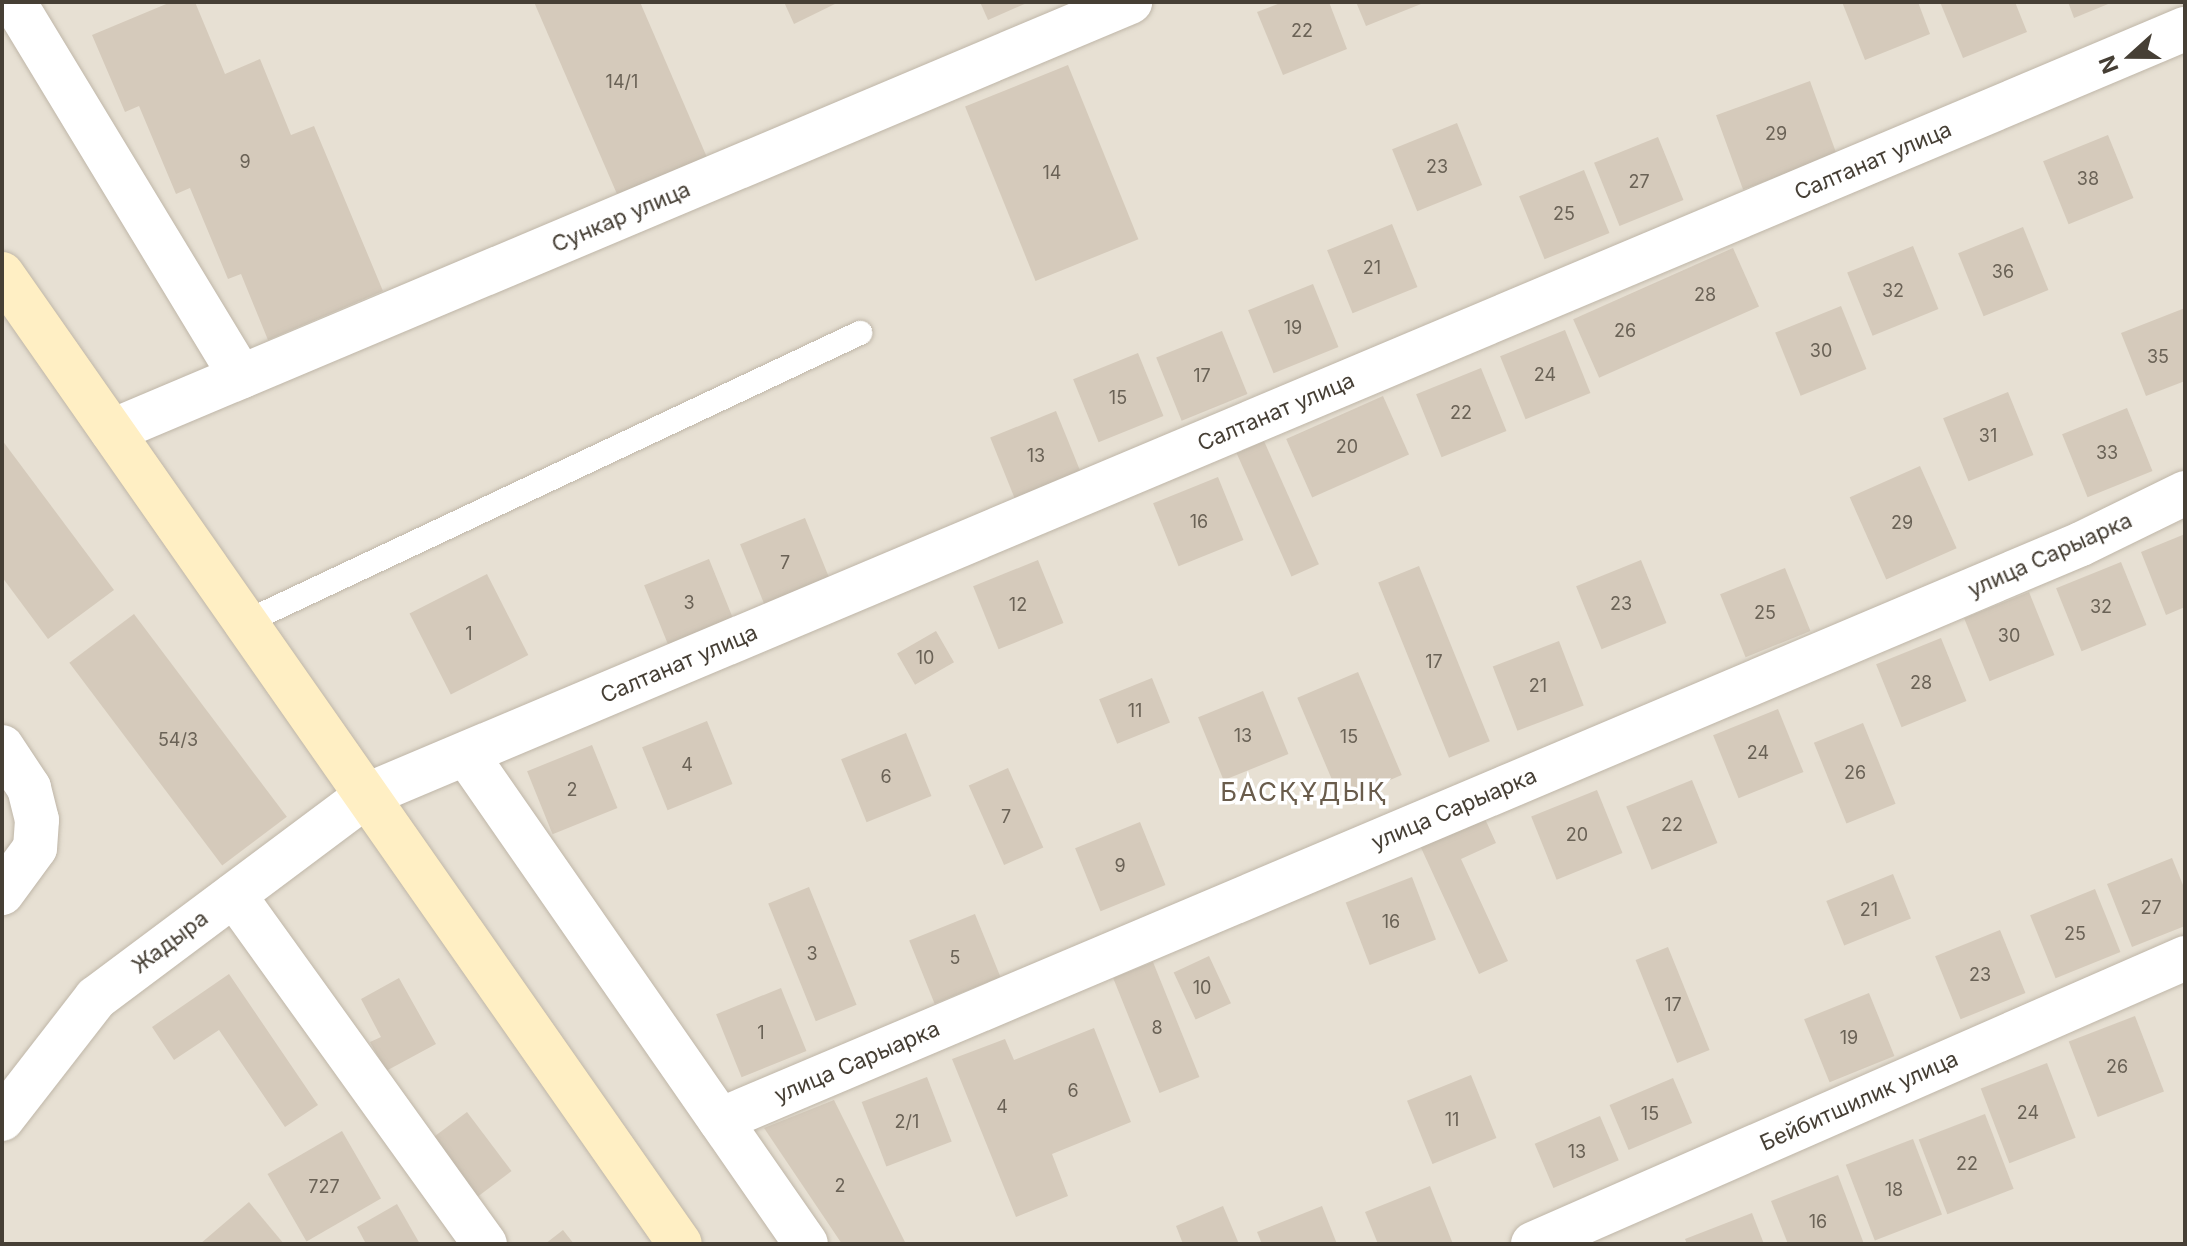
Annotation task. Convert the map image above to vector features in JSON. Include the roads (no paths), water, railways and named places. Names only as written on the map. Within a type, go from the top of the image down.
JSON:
[{"type":"main road","points":[[2,274],[680,1244]]},
{"type":"street","points":[[14,2],[241,377]]},
{"type":"street","name":"Сункар улица","points":[[112,431],[1130,2]]},
{"type":"street","name":"Салтанат улица","points":[[367,795],[2185,29]]},
{"type":"street","name":"улица Сарыарка","points":[[720,1120],[2081,544],[2185,493]]},
{"type":"street","points":[[2,747],[29,788],[37,820],[35,848],[2,893]]},
{"type":"street","points":[[466,754],[806,1244]]},
{"type":"street","name":"Жадыра","points":[[2,1119],[96,998],[367,795]]},
{"type":"street","points":[[234,895],[485,1244]]},
{"type":"street","name":"Бейбитшилик улица","points":[[1533,1244],[2185,958]]},
{"type":"lane","points":[[246,622],[860,333]]},
{"type":"district","name":"БАСҚҰДЫҚ","points":[[1304,792]]}]
